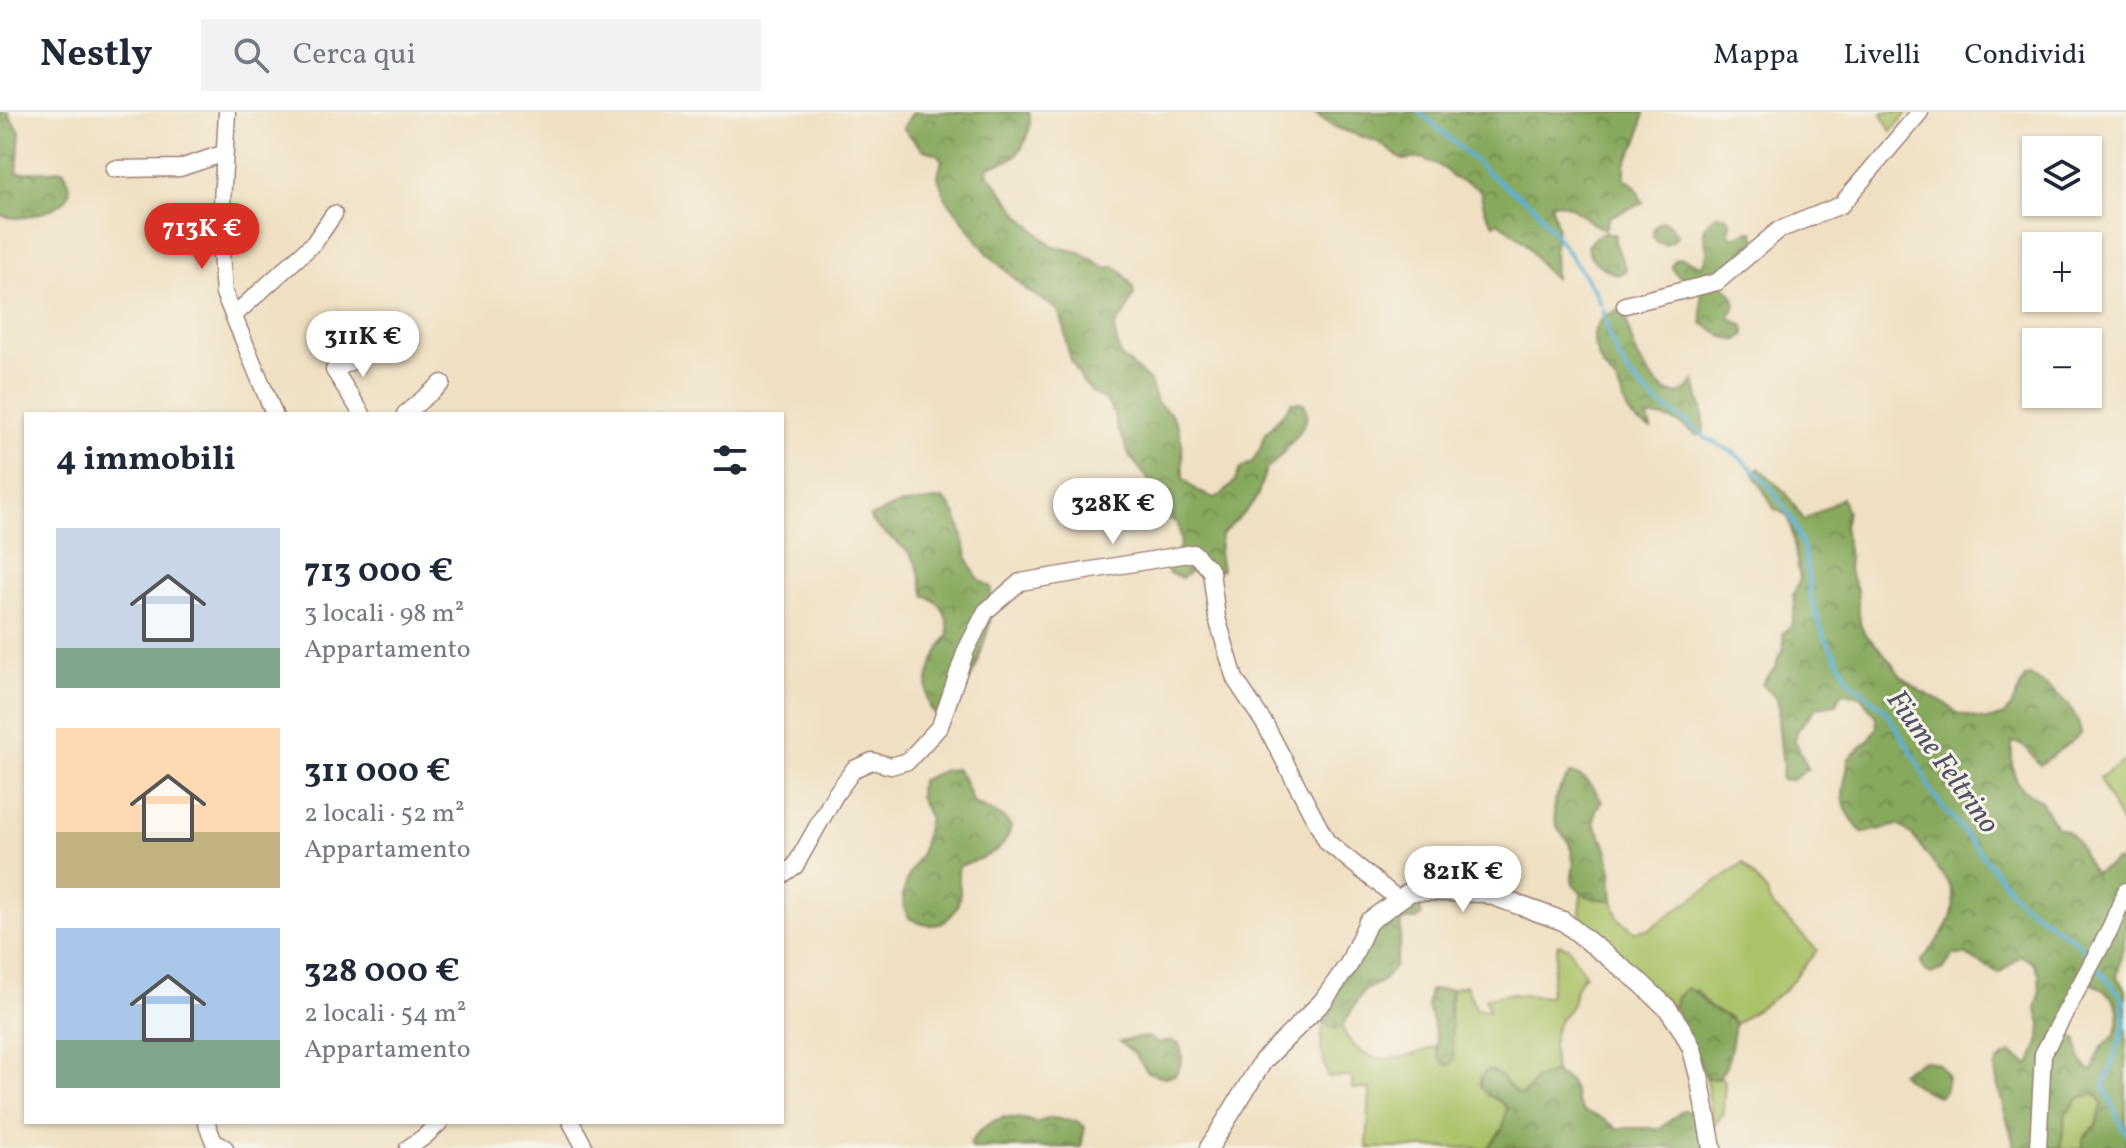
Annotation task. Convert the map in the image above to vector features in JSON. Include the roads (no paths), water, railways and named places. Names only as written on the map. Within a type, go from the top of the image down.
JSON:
[{"type":"street","points":[[227,112],[220,240],[224,293],[273,412]]},
{"type":"street","points":[[1625,305],[1717,282],[1779,230],[1841,205],[1920,112]]},
{"type":"street","points":[[114,169],[180,168],[225,153]]},
{"type":"street","points":[[233,316],[314,243],[334,214]]},
{"type":"street","points":[[361,412],[334,370],[379,348]]},
{"type":"street","points":[[407,412],[442,383]]},
{"type":"street","points":[[784,874],[795,866],[835,795],[854,769],[872,761],[891,766],[908,761],[940,726],[966,650],[986,611],[1020,582],[1194,553],[1211,571],[1217,618],[1235,679],[1266,726],[1327,842],[1399,900]]},
{"type":"street","points":[[1209,1148],[1263,1061],[1323,1001],[1349,964],[1368,922],[1411,891],[1485,893],[1563,921],[1641,983],[1668,1009],[1692,1049],[1712,1148]]},
{"type":"street","points":[[2038,1148],[2043,1054],[2109,931],[2126,891]]},
{"type":"street","points":[[207,1124],[214,1142],[225,1148]]},
{"type":"street","points":[[408,1148],[438,1124]]},
{"type":"street","points":[[572,1124],[585,1148]]},
{"type":"waterway","name":"Fiume Feltrino","points":[[1420,112],[1494,178],[1535,207],[1595,291],[1600,304]]},
{"type":"waterway","name":"Fiume Feltrino","points":[[1603,310],[1610,339],[1630,376],[1656,402],[1707,439],[1733,452],[1771,488],[1794,522],[1804,551],[1811,598],[1823,634],[1850,681],[1885,710],[1916,759],[1932,793],[2019,901],[2077,942],[2088,956]]},
{"type":"waterway","name":"Fiume Feltrino","points":[[2097,967],[2122,997],[2125,1025],[2104,1087],[2126,1134]]}]
